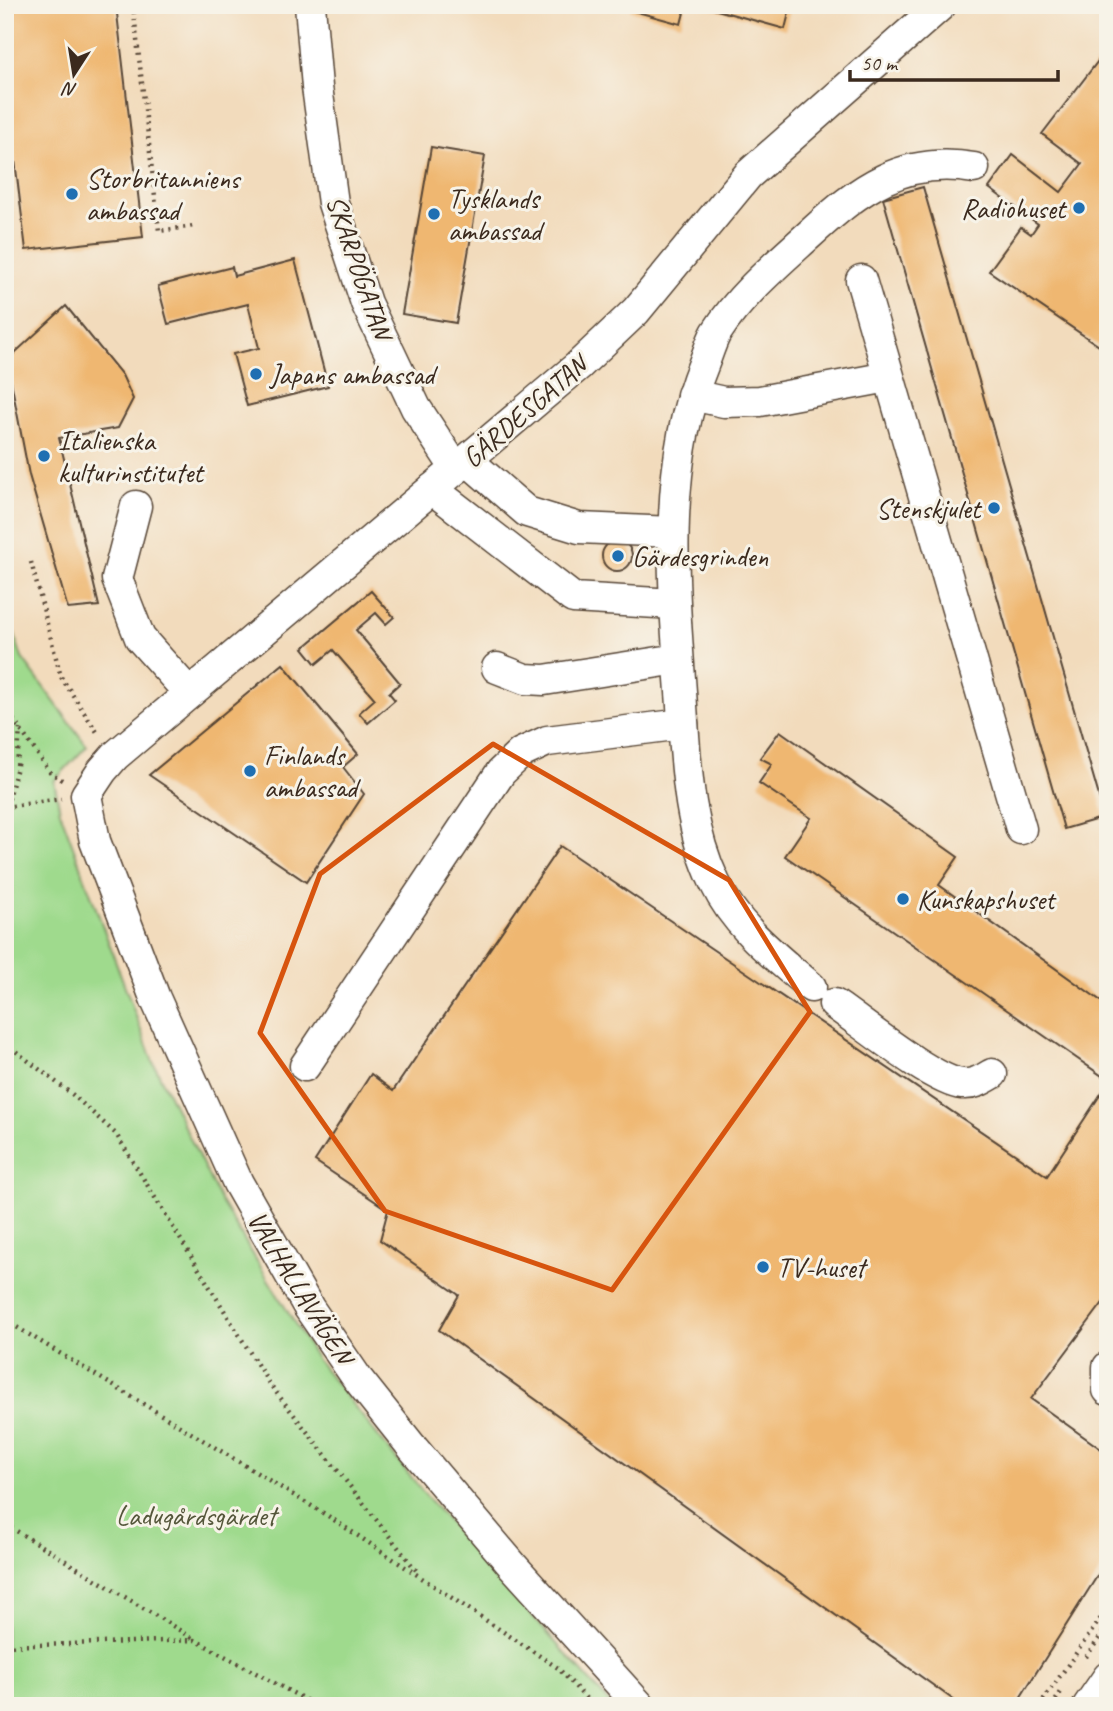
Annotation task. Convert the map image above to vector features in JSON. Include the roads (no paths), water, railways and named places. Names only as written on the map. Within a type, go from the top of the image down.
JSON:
[{"type":"street","name":"SKARPÖGATAN","points":[[310,5],[317,87],[333,203],[366,303],[416,408],[461,465],[527,512],[579,528],[673,532]]},
{"type":"street","name":"GÄRDESGATAN","points":[[86,795],[115,756],[578,366],[636,311],[748,175],[941,5]]},
{"type":"street","points":[[974,168],[952,164],[912,168],[878,180],[827,218],[754,286],[716,334],[692,395],[683,430],[673,532],[674,604],[688,788],[697,838],[716,884],[749,933],[823,995],[940,1078],[962,1084],[978,1082],[992,1074]]},
{"type":"street","points":[[861,280],[1021,830]]},
{"type":"street","points":[[692,395],[724,402],[760,401],[888,377]]},
{"type":"street","points":[[432,489],[573,598],[674,604]]},
{"type":"street","points":[[136,506],[117,579],[140,638],[189,693]]},
{"type":"street","points":[[497,668],[525,679],[544,680],[678,659]]},
{"type":"street","points":[[304,1066],[500,772],[521,753],[547,741],[683,724]]},
{"type":"street","name":"VALHALLAVÄGEN","points":[[86,795],[95,841],[155,998],[238,1183],[309,1308],[357,1378],[412,1447],[513,1566],[640,1706]]},
{"type":"street","points":[[1108,1367],[1108,1390]]},
{"type":"street","points":[[1088,1706],[1108,1677]]},
{"type":"place","name":"Storbritanniens ambassad","points":[[72,194]]},
{"type":"place","name":"Radiohuset","points":[[1079,208]]},
{"type":"place","name":"Tysklands ambassad","points":[[434,214]]},
{"type":"place","name":"Japans ambassad","points":[[256,374]]},
{"type":"place","name":"Italienska kulturinstitutet","points":[[44,456]]},
{"type":"place","name":"Stenskjulet","points":[[994,508]]},
{"type":"place","name":"Gärdesgrinden","points":[[618,556]]},
{"type":"place","name":"Finlands ambassad","points":[[250,771]]},
{"type":"place","name":"Kunskapshuset","points":[[903,899]]},
{"type":"place","name":"TV-huset","points":[[763,1267]]},
{"type":"park label","name":"Ladugårdsgärdet","points":[[196,1515]]}]
